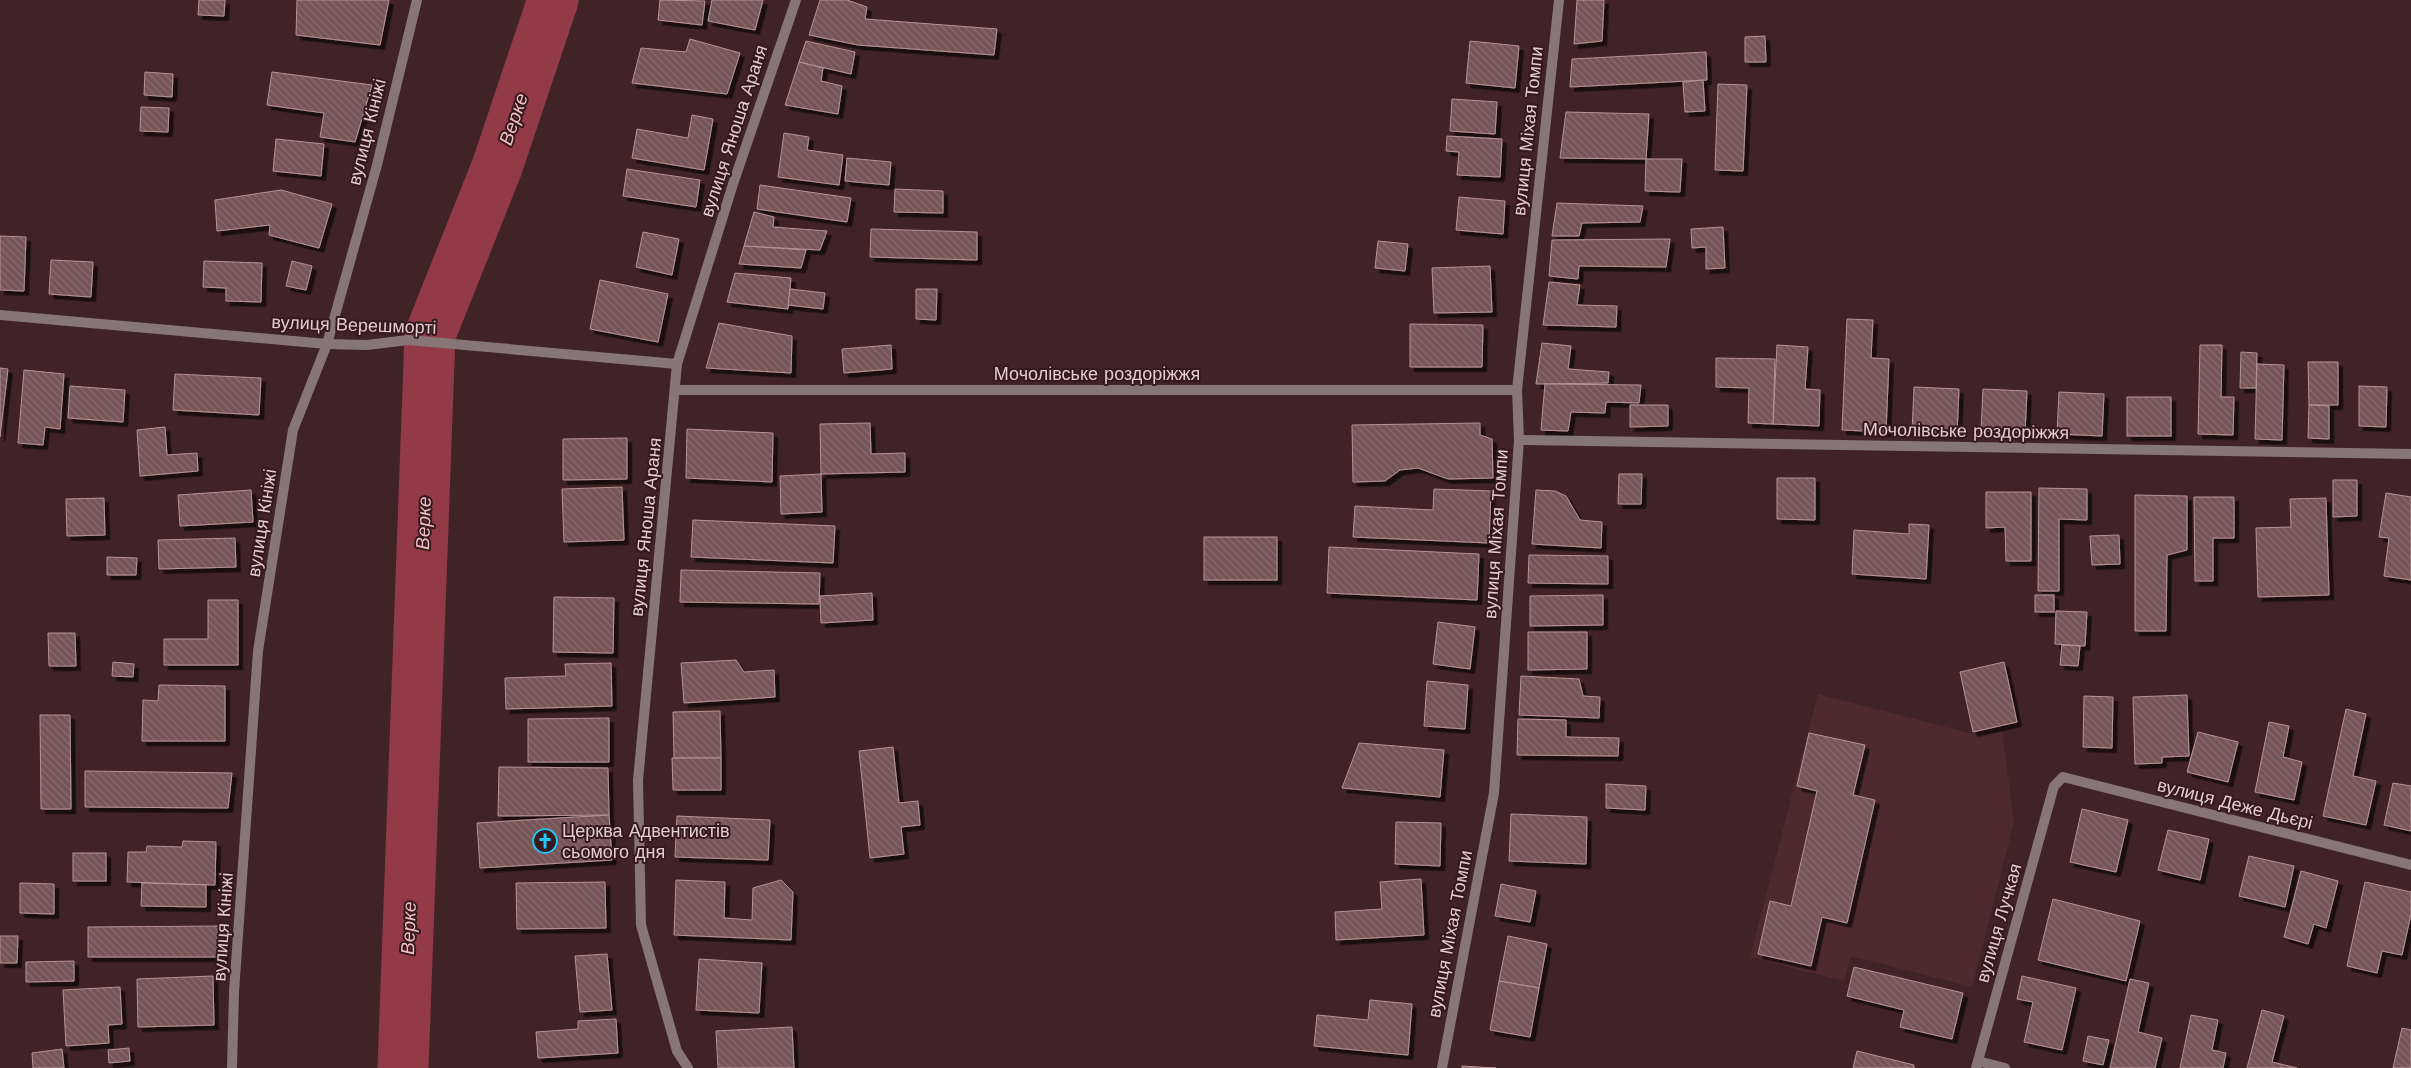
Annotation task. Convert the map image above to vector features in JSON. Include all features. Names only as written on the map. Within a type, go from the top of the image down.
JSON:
[{"type":"street","name":"вулиця Кініжі","points":[[232,1068],[234,992],[258,652],[293,430],[327,344],[377,165],[417,0]]},
{"type":"street","name":"вулиця Яноша Араня","points":[[688,1068],[677,1051],[641,925],[638,790],[678,364],[733,184],[796,0]]},
{"type":"street","name":"вулиця Міхая Томпи","points":[[1442,1068],[1494,793],[1520,440],[1517,390],[1559,0]]},
{"type":"street","name":"вулиця Верешморті","points":[[0,315],[327,344],[367,345],[408,340],[678,364]]},
{"type":"street","name":"Мочолівське роздоріжжя","points":[[676,390],[1517,390]]},
{"type":"street","name":"Мочолівське роздоріжжя","points":[[1520,440],[2411,454]]},
{"type":"street","name":"вулиця Деже Дьєрі","points":[[2054,786],[2063,778],[2411,865]]},
{"type":"street","name":"вулиця Лучкая","points":[[1977,1064],[2054,786]]},
{"type":"street","points":[[1977,1064],[2005,1068]]},
{"type":"shaded area","points":[[1818,694],[1977,735],[2002,731],[2014,822],[1972,987],[1851,956],[1844,981],[1750,957]]},
{"type":"building","points":[[199,0],[225,0],[224,16],[198,15]]},
{"type":"building","points":[[297,0],[389,0],[380,45],[296,35]]},
{"type":"building","points":[[660,0],[705,1],[702,25],[658,20]]},
{"type":"building","points":[[712,0],[763,0],[755,30],[708,21]]},
{"type":"building","points":[[820,0],[847,0],[867,7],[865,19],[997,29],[994,55],[858,45],[809,35]]},
{"type":"building","points":[[1577,0],[1604,0],[1602,41],[1574,44]]},
{"type":"building","points":[[1765,36],[1766,62],[1745,62],[1745,37]]},
{"type":"building","points":[[690,39],[740,53],[727,94],[632,83],[641,48],[686,52]]},
{"type":"building","points":[[806,41],[855,52],[851,74],[799,62]]},
{"type":"building","points":[[1470,41],[1519,46],[1515,88],[1466,83]]},
{"type":"building","points":[[1706,52],[1707,80],[1570,87],[1572,59]]},
{"type":"building","points":[[799,62],[823,68],[821,81],[842,86],[838,114],[785,105]]},
{"type":"building","points":[[145,72],[173,74],[172,97],[144,95]]},
{"type":"building","points":[[272,72],[372,85],[355,142],[320,137],[324,113],[267,105]]},
{"type":"building","points":[[1703,80],[1705,111],[1685,112],[1683,82]]},
{"type":"building","points":[[1718,84],[1747,85],[1743,171],[1715,170]]},
{"type":"building","points":[[1452,99],[1497,102],[1495,134],[1450,131]]},
{"type":"building","points":[[141,107],[169,108],[168,132],[140,131]]},
{"type":"building","points":[[1566,112],[1649,114],[1646,159],[1560,158]]},
{"type":"building","points":[[692,115],[713,119],[704,170],[632,158],[637,129],[688,138]]},
{"type":"building","points":[[784,133],[809,137],[807,150],[843,155],[839,185],[778,177]]},
{"type":"building","points":[[1447,136],[1502,139],[1500,177],[1457,175],[1459,152],[1446,151]]},
{"type":"building","points":[[276,139],[324,144],[321,176],[273,171]]},
{"type":"building","points":[[847,158],[891,162],[889,185],[845,181]]},
{"type":"building","points":[[1646,159],[1682,159],[1680,192],[1645,191]]},
{"type":"building","points":[[627,169],[700,180],[696,207],[623,196]]},
{"type":"building","points":[[760,185],[851,198],[847,222],[757,209]]},
{"type":"building","points":[[895,189],[943,191],[943,213],[894,212]]},
{"type":"building","points":[[281,190],[332,204],[319,248],[269,235],[270,225],[217,231],[215,200]]},
{"type":"building","points":[[1459,197],[1505,201],[1503,234],[1456,230]]},
{"type":"building","points":[[1557,203],[1643,206],[1640,222],[1582,223],[1579,236],[1552,236]]},
{"type":"building","points":[[754,212],[774,217],[773,227],[827,231],[820,250],[744,246]]},
{"type":"building","points":[[1723,227],[1725,268],[1706,269],[1706,247],[1692,248],[1691,229]]},
{"type":"building","points":[[871,229],[977,232],[977,260],[870,257]]},
{"type":"building","points":[[643,232],[679,239],[672,275],[636,267]]},
{"type":"building","points":[[0,236],[26,237],[24,291],[0,290]]},
{"type":"building","points":[[1670,239],[1666,267],[1579,266],[1578,279],[1549,276],[1552,240]]},
{"type":"building","points":[[1378,241],[1408,244],[1405,271],[1375,268]]},
{"type":"building","points":[[744,246],[806,250],[801,268],[739,264]]},
{"type":"building","points":[[51,260],[93,262],[91,297],[49,294]]},
{"type":"building","points":[[204,261],[262,263],[261,302],[226,301],[226,288],[203,287]]},
{"type":"building","points":[[292,261],[312,266],[306,290],[286,286]]},
{"type":"building","points":[[1490,266],[1492,312],[1434,313],[1432,268]]},
{"type":"building","points":[[735,273],[791,278],[788,309],[727,302]]},
{"type":"building","points":[[600,280],[668,294],[658,342],[590,329]]},
{"type":"building","points":[[1549,282],[1580,285],[1577,305],[1617,306],[1616,327],[1543,325]]},
{"type":"building","points":[[790,289],[825,293],[823,309],[788,305]]},
{"type":"building","points":[[916,289],[937,289],[936,320],[916,319]]},
{"type":"building","points":[[1847,319],[1873,320],[1871,358],[1889,359],[1886,432],[1842,430]]},
{"type":"building","points":[[719,323],[792,336],[791,373],[706,368]]},
{"type":"building","points":[[1410,324],[1483,325],[1482,367],[1410,367]]},
{"type":"building","points":[[1542,343],[1571,346],[1568,369],[1609,372],[1608,383],[1536,384]]},
{"type":"building","points":[[891,345],[892,369],[844,373],[842,349]]},
{"type":"building","points":[[1777,345],[1808,347],[1805,389],[1820,390],[1819,426],[1773,424]]},
{"type":"building","points":[[2200,345],[2222,345],[2221,397],[2234,397],[2233,435],[2198,434]]},
{"type":"building","points":[[2241,352],[2257,353],[2256,388],[2240,388]]},
{"type":"building","points":[[1716,358],[1775,359],[1773,424],[1748,423],[1749,388],[1716,387]]},
{"type":"building","points":[[2308,362],[2338,362],[2338,405],[2309,405]]},
{"type":"building","points":[[2257,364],[2284,365],[2282,440],[2255,439]]},
{"type":"building","points":[[0,368],[8,369],[0,437]]},
{"type":"building","points":[[24,370],[64,374],[60,429],[45,427],[43,445],[18,443]]},
{"type":"building","points":[[175,374],[261,378],[259,415],[173,410]]},
{"type":"building","points":[[1545,384],[1641,385],[1639,403],[1606,402],[1605,413],[1571,412],[1568,431],[1541,430]]},
{"type":"building","points":[[70,386],[125,390],[123,422],[68,418]]},
{"type":"building","points":[[2359,386],[2387,387],[2386,427],[2359,426]]},
{"type":"building","points":[[1914,387],[1959,389],[1957,434],[1912,432]]},
{"type":"building","points":[[1983,389],[2027,391],[2025,433],[1981,431]]},
{"type":"building","points":[[2059,392],[2104,394],[2102,436],[2057,434]]},
{"type":"building","points":[[2127,397],[2171,397],[2171,436],[2127,436]]},
{"type":"building","points":[[1630,405],[1668,405],[1668,426],[1630,427]]},
{"type":"building","points":[[2309,405],[2329,406],[2329,439],[2308,438]]},
{"type":"building","points":[[870,423],[871,454],[905,453],[905,472],[821,474],[820,424]]},
{"type":"building","points":[[1480,423],[1480,435],[1492,439],[1493,478],[1448,479],[1418,468],[1400,470],[1385,481],[1353,482],[1352,425]]},
{"type":"building","points":[[165,427],[167,455],[197,453],[198,471],[140,476],[137,430]]},
{"type":"building","points":[[687,429],[773,433],[772,482],[686,478]]},
{"type":"building","points":[[627,438],[627,479],[563,480],[563,439]]},
{"type":"building","points":[[821,474],[822,512],[781,514],[780,476]]},
{"type":"building","points":[[1619,474],[1642,474],[1641,504],[1618,504]]},
{"type":"building","points":[[1777,478],[1815,478],[1815,520],[1777,519]]},
{"type":"building","points":[[2333,480],[2357,480],[2357,516],[2333,517]]},
{"type":"building","points":[[622,487],[624,540],[564,542],[562,489]]},
{"type":"building","points":[[2039,488],[2087,489],[2087,520],[2059,519],[2059,591],[2038,591]]},
{"type":"building","points":[[1434,489],[1491,491],[1489,543],[1353,537],[1355,506],[1433,510]]},
{"type":"building","points":[[251,490],[253,522],[180,526],[178,495]]},
{"type":"building","points":[[1536,490],[1555,491],[1566,496],[1580,520],[1602,522],[1601,548],[1532,544]]},
{"type":"building","points":[[1986,492],[2031,492],[2031,561],[2006,561],[2005,527],[1986,528]]},
{"type":"building","points":[[2386,493],[2411,497],[2411,580],[2384,576],[2389,538],[2379,537]]},
{"type":"building","points":[[2135,495],[2187,496],[2187,550],[2167,555],[2166,631],[2135,631]]},
{"type":"building","points":[[2194,497],[2234,497],[2234,538],[2213,538],[2213,581],[2195,581]]},
{"type":"building","points":[[104,498],[105,535],[67,536],[66,499]]},
{"type":"building","points":[[2326,498],[2329,595],[2258,597],[2256,528],[2291,527],[2290,499]]},
{"type":"building","points":[[693,520],[835,526],[833,563],[691,557]]},
{"type":"building","points":[[1909,524],[1929,525],[1926,579],[1852,574],[1854,530],[1909,534]]},
{"type":"building","points":[[2119,535],[2120,564],[2092,565],[2090,536]]},
{"type":"building","points":[[1204,537],[1277,537],[1277,580],[1204,580]]},
{"type":"building","points":[[235,538],[236,567],[159,569],[158,540]]},
{"type":"building","points":[[1329,547],[1479,554],[1477,600],[1327,593]]},
{"type":"building","points":[[1529,555],[1608,556],[1608,584],[1528,583]]},
{"type":"building","points":[[107,557],[137,558],[136,575],[107,575]]},
{"type":"building","points":[[681,570],[820,573],[819,604],[680,602]]},
{"type":"building","points":[[872,593],[873,620],[821,623],[820,596]]},
{"type":"building","points":[[1603,595],[1603,625],[1530,626],[1530,596]]},
{"type":"building","points":[[2035,595],[2054,595],[2054,612],[2035,612]]},
{"type":"building","points":[[554,597],[614,598],[613,653],[553,652]]},
{"type":"building","points":[[208,600],[238,600],[238,665],[164,665],[164,639],[208,639]]},
{"type":"building","points":[[2056,611],[2087,612],[2085,646],[2055,644]]},
{"type":"building","points":[[1438,622],[1475,627],[1470,669],[1433,664]]},
{"type":"building","points":[[1528,632],[1587,632],[1587,669],[1528,670]]},
{"type":"building","points":[[48,633],[75,633],[76,666],[49,666]]},
{"type":"building","points":[[2062,645],[2080,646],[2078,666],[2060,665]]},
{"type":"building","points":[[736,660],[744,672],[774,670],[775,697],[684,703],[681,663]]},
{"type":"building","points":[[113,662],[134,664],[133,677],[112,676]]},
{"type":"building","points":[[2004,662],[2017,722],[1973,732],[1960,672]]},
{"type":"building","points":[[611,663],[612,706],[506,709],[505,678],[566,676],[565,664]]},
{"type":"building","points":[[1521,676],[1579,679],[1583,696],[1600,697],[1599,718],[1519,715]]},
{"type":"building","points":[[1427,681],[1468,685],[1465,729],[1424,726]]},
{"type":"building","points":[[159,685],[225,686],[225,741],[142,741],[143,700],[158,701]]},
{"type":"building","points":[[2187,695],[2189,756],[2162,757],[2162,763],[2135,764],[2133,697]]},
{"type":"building","points":[[2084,696],[2113,697],[2112,748],[2083,747]]},
{"type":"building","points":[[2346,709],[2366,714],[2353,776],[2376,781],[2366,825],[2323,816]]},
{"type":"building","points":[[720,711],[721,758],[674,758],[673,712]]},
{"type":"building","points":[[40,715],[70,715],[71,809],[41,809]]},
{"type":"building","points":[[609,718],[609,762],[528,762],[528,719]]},
{"type":"building","points":[[1518,719],[1566,720],[1566,737],[1619,738],[1618,756],[1517,755]]},
{"type":"building","points":[[2269,722],[2289,726],[2283,757],[2302,762],[2294,800],[2255,792]]},
{"type":"building","points":[[2198,732],[2238,742],[2228,782],[2187,772]]},
{"type":"building","points":[[1809,733],[1865,745],[1853,795],[1875,800],[1847,923],[1822,917],[1811,966],[1758,954],[1770,901],[1791,906],[1817,791],[1797,786]]},
{"type":"building","points":[[1359,743],[1444,750],[1440,797],[1342,788]]},
{"type":"building","points":[[893,747],[899,803],[918,801],[920,825],[901,827],[904,854],[870,858],[859,751]]},
{"type":"building","points":[[672,758],[721,758],[721,790],[673,790]]},
{"type":"building","points":[[499,767],[608,768],[609,815],[498,816]]},
{"type":"building","points":[[85,771],[232,773],[228,808],[85,807]]},
{"type":"building","points":[[2393,783],[2411,786],[2411,831],[2384,825]]},
{"type":"building","points":[[1606,784],[1646,786],[1645,810],[1606,808]]},
{"type":"building","points":[[2082,809],[2128,820],[2116,872],[2070,862]]},
{"type":"building","points":[[1511,814],[1587,817],[1586,864],[1509,861]]},
{"type":"building","name":"Церква Адвентистів сьомого дня","points":[[609,815],[612,860],[480,868],[477,823]]},
{"type":"building","points":[[677,816],[770,820],[768,860],[675,857]]},
{"type":"building","points":[[1396,822],[1441,823],[1440,866],[1395,864]]},
{"type":"building","points":[[2168,830],[2209,839],[2200,880],[2158,870]]},
{"type":"building","points":[[183,841],[216,842],[215,885],[127,882],[128,852],[146,852],[147,846],[182,847]]},
{"type":"building","points":[[73,853],[106,853],[106,881],[73,881]]},
{"type":"building","points":[[2249,856],[2294,866],[2285,907],[2239,896]]},
{"type":"building","points":[[2301,871],[2338,881],[2326,928],[2314,924],[2308,944],[2284,937]]},
{"type":"building","points":[[1421,879],[1424,935],[1336,940],[1335,912],[1382,909],[1380,882]]},
{"type":"building","points":[[676,880],[725,882],[724,918],[752,920],[753,888],[781,880],[793,892],[791,940],[674,935]]},
{"type":"building","points":[[605,882],[606,928],[517,929],[516,883]]},
{"type":"building","points":[[2365,882],[2411,892],[2411,914],[2402,955],[2382,951],[2377,973],[2347,966]]},
{"type":"building","points":[[20,883],[54,884],[54,914],[20,913]]},
{"type":"building","points":[[142,883],[206,885],[206,907],[141,906]]},
{"type":"building","points":[[1501,884],[1536,891],[1530,922],[1495,916]]},
{"type":"building","points":[[2053,899],[2140,921],[2126,981],[2038,960]]},
{"type":"building","points":[[223,926],[223,957],[88,957],[88,927]]},
{"type":"building","points":[[0,936],[18,936],[17,963],[0,963]]},
{"type":"building","points":[[1508,936],[1547,944],[1539,988],[1499,981]]},
{"type":"building","points":[[607,954],[612,1010],[580,1012],[575,956]]},
{"type":"building","points":[[699,959],[762,963],[759,1013],[696,1010]]},
{"type":"building","points":[[74,961],[74,981],[26,982],[26,962]]},
{"type":"building","points":[[1854,967],[1963,993],[1952,1039],[1900,1027],[1904,1010],[1847,996]]},
{"type":"building","points":[[213,976],[214,1025],[138,1027],[137,979]]},
{"type":"building","points":[[2022,976],[2076,988],[2062,1050],[2024,1042],[2033,1002],[2017,999]]},
{"type":"building","points":[[2130,979],[2149,983],[2138,1032],[2162,1038],[2155,1068],[2110,1068]]},
{"type":"building","points":[[1499,981],[1539,988],[1530,1037],[1490,1030]]},
{"type":"building","points":[[120,987],[122,1024],[108,1025],[109,1043],[66,1046],[63,990]]},
{"type":"building","points":[[1370,1000],[1412,1004],[1408,1055],[1314,1046],[1317,1015],[1368,1020]]},
{"type":"building","points":[[2262,1010],[2284,1016],[2272,1062],[2297,1068],[2247,1068]]},
{"type":"building","points":[[2191,1015],[2218,1020],[2212,1050],[2226,1053],[2223,1068],[2180,1068]]},
{"type":"building","points":[[616,1019],[618,1053],[538,1058],[536,1032],[578,1029],[578,1021]]},
{"type":"building","points":[[792,1027],[794,1068],[718,1068],[716,1031]]},
{"type":"building","points":[[2402,1028],[2411,1030],[2411,1068],[2393,1068]]},
{"type":"building","points":[[2088,1036],[2109,1040],[2103,1065],[2083,1061]]},
{"type":"building","points":[[129,1048],[130,1061],[109,1063],[108,1050]]},
{"type":"building","points":[[62,1049],[64,1068],[33,1068],[32,1053]]},
{"type":"building","points":[[1857,1051],[1914,1065],[1914,1068],[1853,1068]]},
{"type":"building","points":[[1462,1066],[1496,1068],[1462,1068]]},
{"type":"waterway","name":"Верке","points":[[403,1068],[430,335],[497,167],[553,0]]},
{"type":"place","name":"Церква Адвентистів сьомого дня","points":[[545,841]]}]
